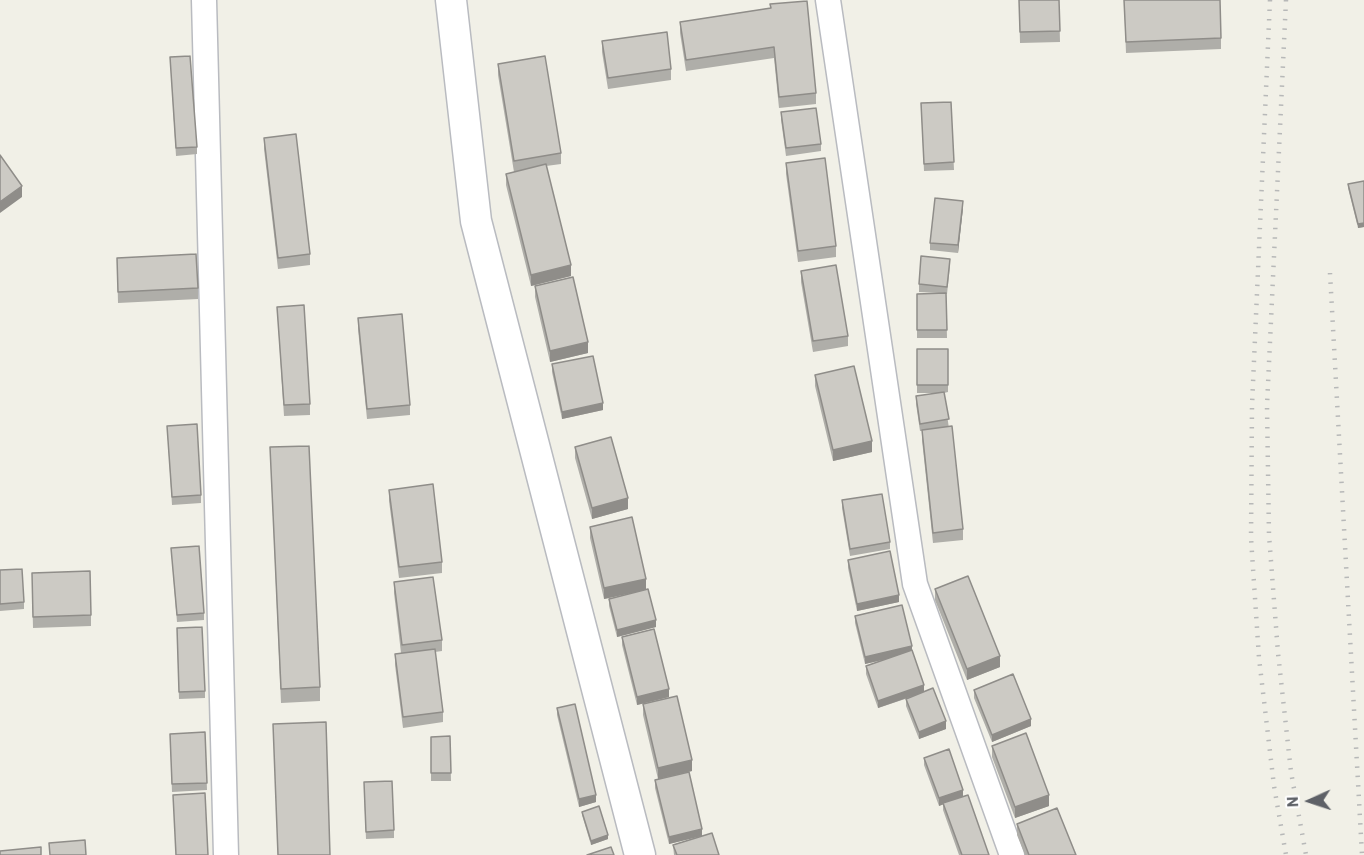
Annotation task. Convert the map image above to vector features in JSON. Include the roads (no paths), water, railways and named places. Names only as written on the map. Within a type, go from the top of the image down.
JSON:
[{"type":"street","points":[[204,0],[226,855]]},
{"type":"street","points":[[451,0],[476,221],[640,855]]},
{"type":"street","points":[[828,0],[915,584],[1012,855]]},
{"type":"railway","points":[[1270,0],[1252,406],[1251,538],[1259,658],[1274,786],[1286,855]]},
{"type":"railway","points":[[1286,0],[1267,406],[1269,535],[1278,653],[1291,772],[1306,855]]},
{"type":"railway","points":[[1330,273],[1362,855]]}]
